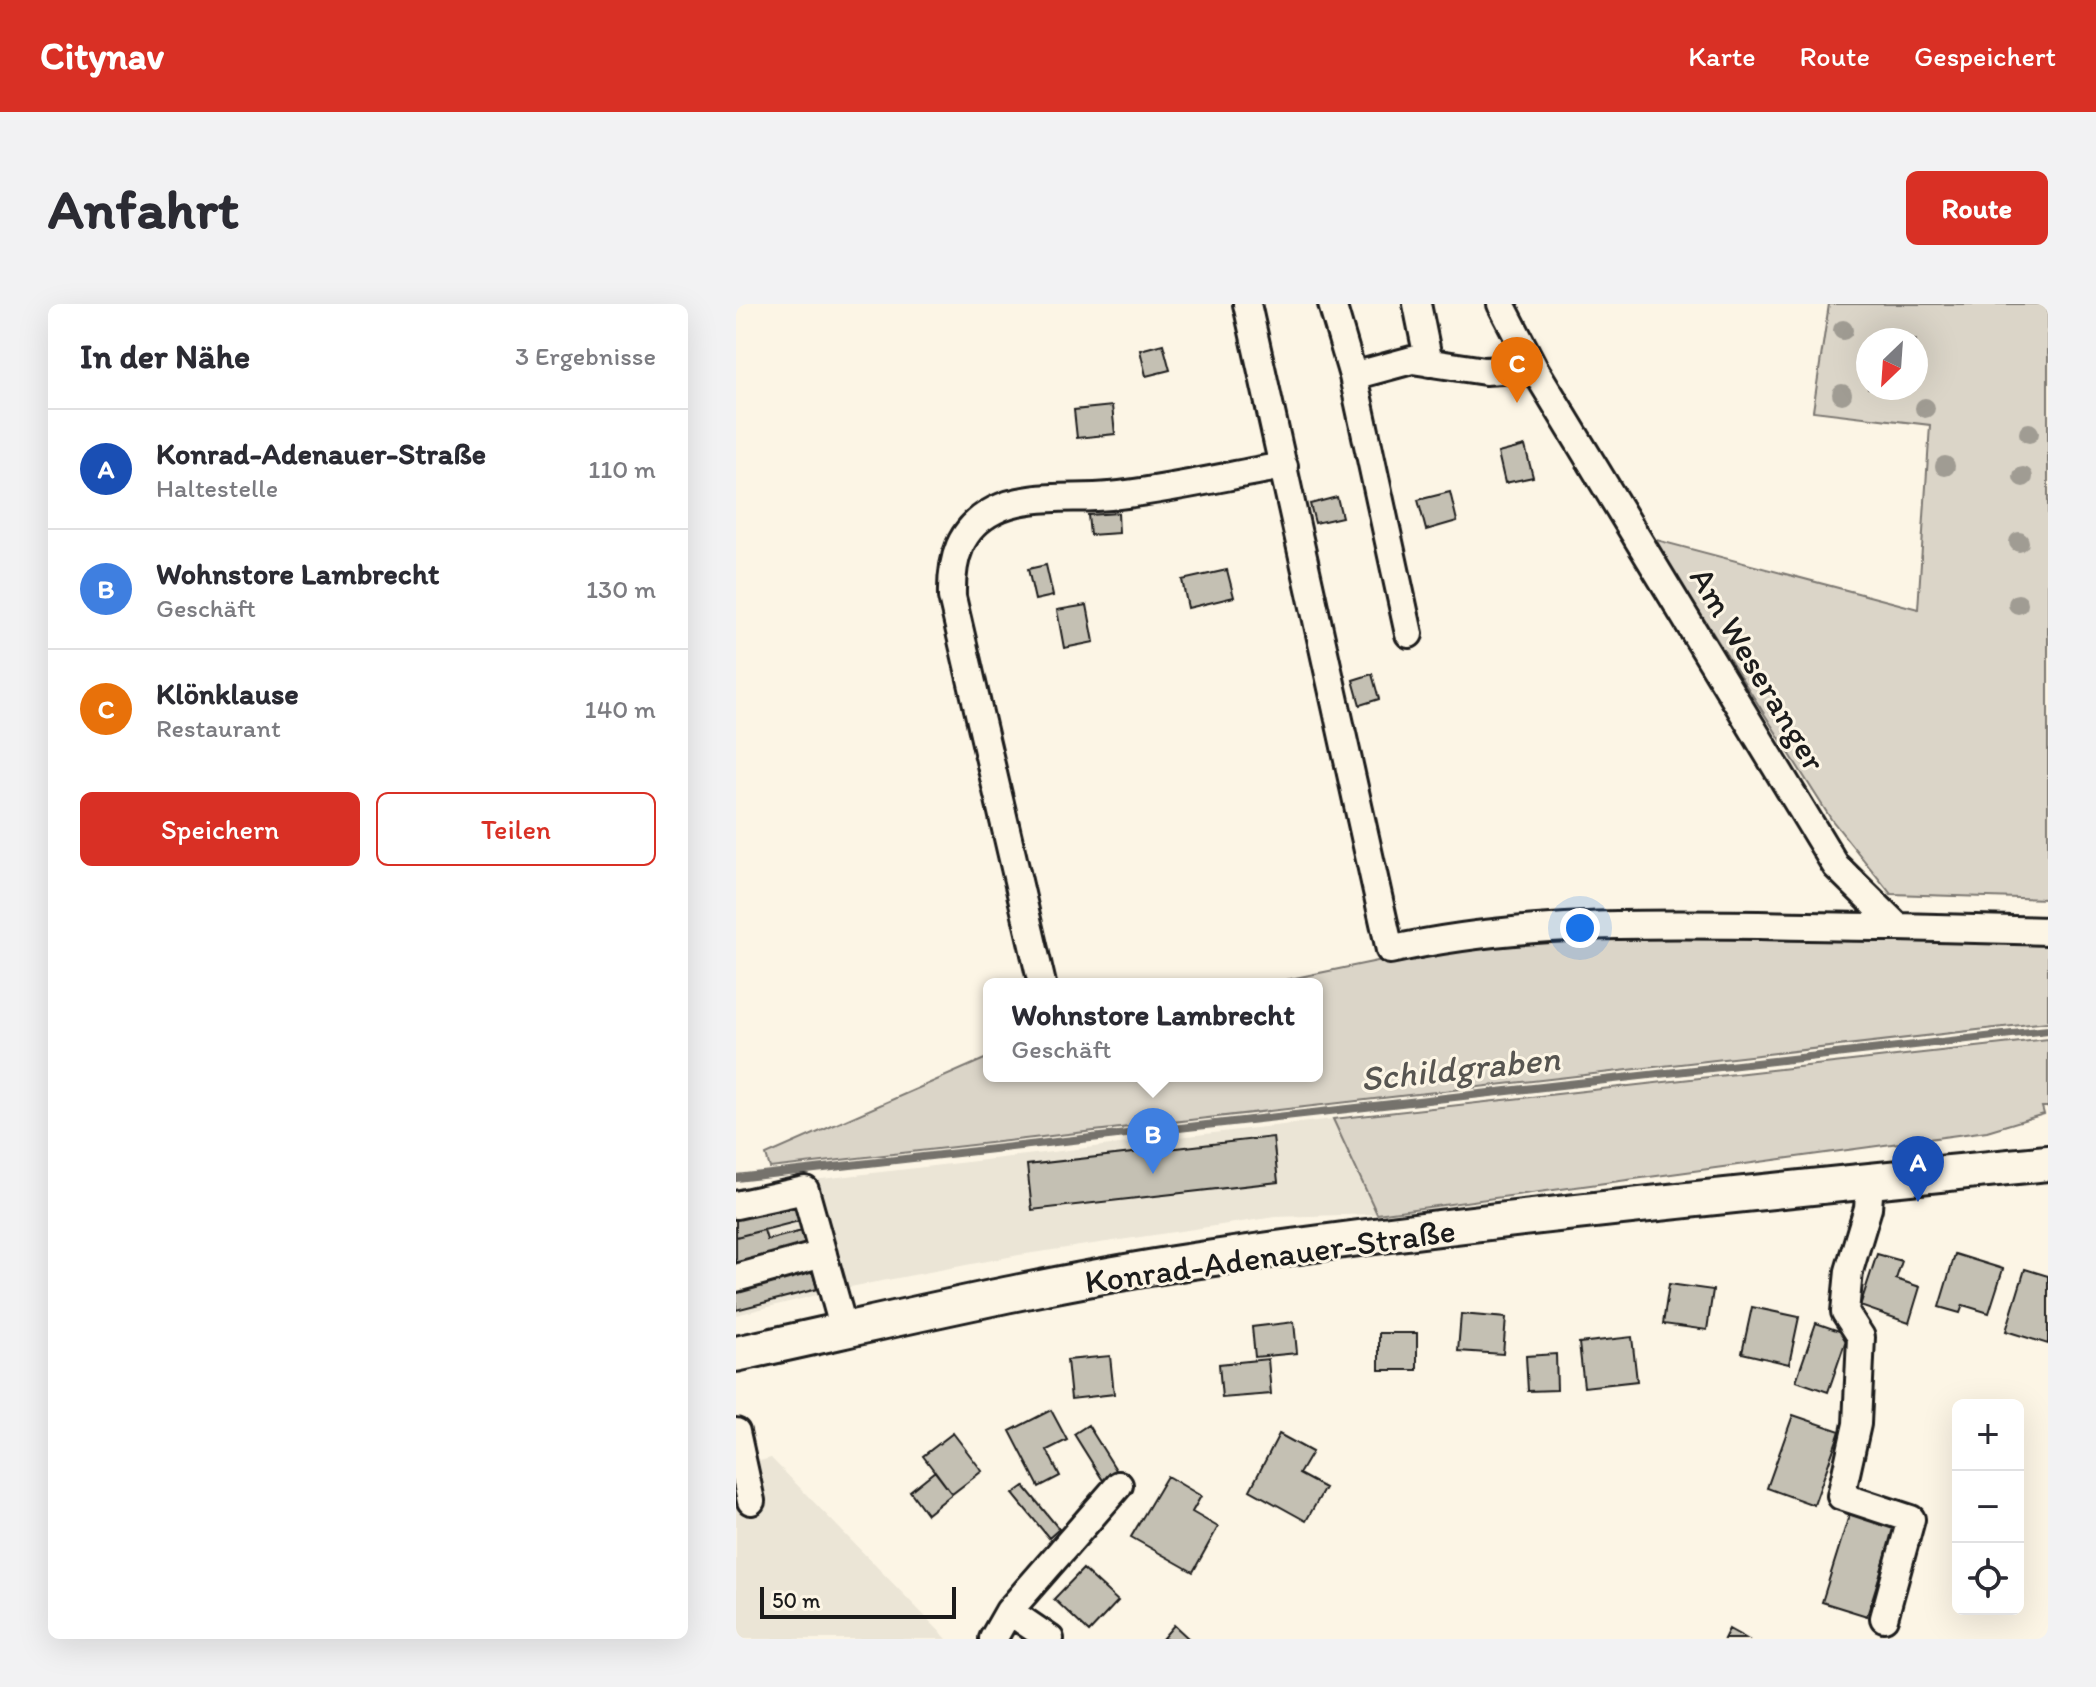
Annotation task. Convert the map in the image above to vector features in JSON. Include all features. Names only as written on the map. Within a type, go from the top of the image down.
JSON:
[{"type":"main road","name":"Konrad-Adenauer-Straße","points":[[736,1354],[1191,1262],[1739,1194],[2048,1163]]},
{"type":"street","points":[[1247,304],[1390,950],[1480,933],[1634,927],[1898,927],[2048,931]]},
{"type":"street","points":[[1332,304],[1353,376],[1409,634]]},
{"type":"street","points":[[1417,304],[1429,363]]},
{"type":"street","name":"Am Weseranger","points":[[1501,304],[1534,368],[1813,830],[1836,866],[1898,927]]},
{"type":"street","points":[[1353,376],[1412,360],[1485,371],[1534,368]]},
{"type":"street","points":[[1041,978],[952,597],[951,565],[967,533],[995,509],[1037,500],[1110,496],[1284,466]]},
{"type":"street","points":[[1870,1182],[1868,1208],[1849,1271],[1845,1312],[1861,1337],[1857,1424],[1841,1496],[1911,1519],[1884,1618]]},
{"type":"street","points":[[736,1205],[805,1190],[844,1330]]},
{"type":"street","points":[[736,1278],[823,1254]]},
{"type":"street","points":[[736,1432],[751,1501]]},
{"type":"street","points":[[993,1639],[1009,1611],[1119,1485]]},
{"type":"street","points":[[1009,1611],[1050,1639]]},
{"type":"shaded area","points":[[1829,304],[2048,304],[2048,899],[1891,894],[1831,819],[1653,539],[1918,609],[1930,425],[1813,411]]},
{"type":"shaded area","points":[[1565,937],[1799,937],[2048,945],[2048,1022],[770,1168],[766,1155],[983,1060],[983,1082],[1323,1082],[1323,978],[1295,978],[1455,945]]},
{"type":"shaded area","points":[[2048,1039],[2048,1107],[2042,1107],[2044,1114],[1987,1131],[1377,1214],[1333,1119]]},
{"type":"shaded area","points":[[1333,1119],[1377,1214],[1275,1217],[1019,1255],[850,1287],[736,1315],[736,1189]]},
{"type":"shaded area","points":[[771,1458],[947,1639],[736,1639],[736,1467]]},
{"type":"building","points":[[1163,344],[1170,370],[1146,376],[1140,350]]},
{"type":"building","points":[[1112,406],[1115,434],[1077,438],[1074,410]]},
{"type":"building","points":[[1525,446],[1533,477],[1505,483],[1498,453]]},
{"type":"building","points":[[1450,492],[1457,521],[1426,530],[1418,500]]},
{"type":"building","points":[[1337,497],[1342,517],[1315,523],[1310,504]]},
{"type":"building","points":[[1118,513],[1119,533],[1090,535],[1088,515]]},
{"type":"building","points":[[1046,565],[1053,596],[1035,600],[1028,569]]},
{"type":"building","points":[[1227,570],[1234,597],[1188,608],[1182,580]]},
{"type":"building","points":[[1087,605],[1094,642],[1064,648],[1057,610]]},
{"type":"building","points":[[1372,674],[1379,699],[1360,705],[1353,680]]},
{"type":"building","points":[[1273,1137],[1278,1182],[1032,1210],[1027,1165]]},
{"type":"building","points":[[794,1201],[799,1221],[736,1237],[736,1215]]},
{"type":"building","points":[[764,1230],[767,1240],[802,1231],[817,1289],[736,1310],[736,1237]]},
{"type":"building","points":[[1877,1254],[1902,1261],[1896,1279],[1920,1287],[1909,1323],[1860,1306]]},
{"type":"building","points":[[1955,1254],[2003,1269],[1989,1313],[1963,1305],[1960,1313],[1939,1307]]},
{"type":"building","points":[[2025,1269],[2048,1276],[2048,1344],[2006,1331]]},
{"type":"building","points":[[1669,1284],[1713,1290],[1707,1330],[1663,1324]]},
{"type":"building","points":[[1752,1307],[1799,1317],[1789,1364],[1742,1353]]},
{"type":"building","points":[[1461,1314],[1506,1318],[1503,1354],[1458,1351]]},
{"type":"building","points":[[1294,1322],[1297,1353],[1255,1357],[1252,1327]]},
{"type":"building","points":[[1816,1323],[1848,1334],[1828,1392],[1796,1381]]},
{"type":"building","points":[[1379,1333],[1417,1333],[1417,1370],[1379,1370]]},
{"type":"building","points":[[1632,1337],[1637,1381],[1584,1387],[1579,1343]]},
{"type":"building","points":[[1556,1354],[1557,1390],[1528,1391],[1526,1356]]},
{"type":"building","points":[[1110,1356],[1114,1394],[1071,1399],[1067,1360]]},
{"type":"building","points":[[1268,1359],[1271,1394],[1222,1398],[1219,1364]]},
{"type":"building","points":[[1051,1410],[1067,1440],[1047,1450],[1060,1476],[1039,1487],[1010,1431]]},
{"type":"building","points":[[1793,1415],[1840,1431],[1814,1505],[1767,1488]]},
{"type":"building","points":[[1088,1425],[1118,1473],[1104,1482],[1074,1434]]},
{"type":"building","points":[[953,1433],[982,1471],[952,1494],[923,1456]]},
{"type":"building","points":[[1279,1434],[1312,1452],[1299,1474],[1325,1488],[1306,1521],[1250,1490]]},
{"type":"building","points":[[935,1471],[952,1494],[927,1514],[910,1491]]},
{"type":"building","points":[[1167,1476],[1201,1496],[1192,1512],[1218,1527],[1193,1572],[1131,1537]]},
{"type":"building","points":[[1024,1486],[1059,1529],[1049,1538],[1013,1494]]},
{"type":"building","points":[[1851,1509],[1896,1523],[1867,1616],[1822,1602]]},
{"type":"building","points":[[1083,1569],[1118,1601],[1089,1632],[1054,1599]]},
{"type":"building","points":[[1174,1625],[1189,1639],[1162,1639]]},
{"type":"building","points":[[1729,1629],[1747,1639],[1724,1639]]},
{"type":"waterway","name":"Schildgraben","points":[[736,1178],[2048,1030]]},
{"type":"place","name":"Klönklause","points":[[1517,403]]},
{"type":"place","name":"Wohnstore Lambrecht","points":[[1153,1174]]},
{"type":"place","name":"Konrad-Adenauer-Straße","points":[[1918,1202]]}]
